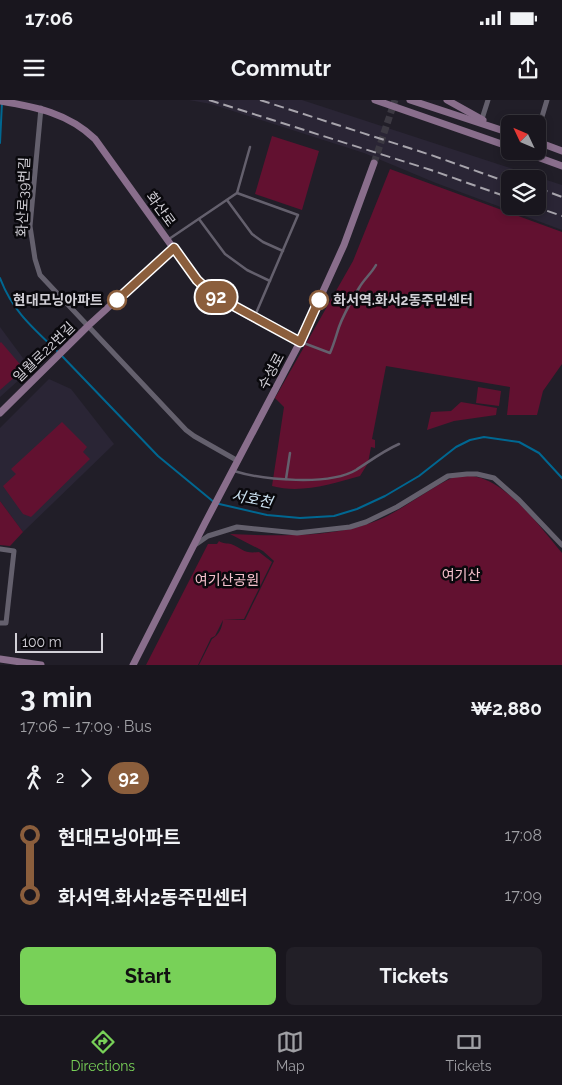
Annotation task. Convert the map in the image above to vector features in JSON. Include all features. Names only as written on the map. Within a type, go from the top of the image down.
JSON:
[{"type":"main road","points":[[375,100],[501,144]]},
{"type":"main road","points":[[410,100],[481,121]]},
{"type":"main road","points":[[447,100],[481,121],[501,130]]},
{"type":"main road","name":"화산로","points":[[0,101],[41,108],[70,119],[88,131],[197,280],[208,291],[222,301],[300,342]]},
{"type":"main road","points":[[546,145],[562,150]]},
{"type":"main road","points":[[546,160],[562,166]]},
{"type":"main road","name":"수성로","points":[[195,545],[300,342],[344,245],[374,163]]},
{"type":"main road","name":"일월로22번길","points":[[0,413],[79,335],[174,248]]},
{"type":"main road","points":[[133,665],[195,545]]},
{"type":"main road","points":[[0,659],[41,665]]},
{"type":"street","points":[[481,121],[488,100]]},
{"type":"street","points":[[542,115],[547,100]]},
{"type":"street","name":"화산로39번길","points":[[41,108],[30,226],[38,271],[42,278],[186,430],[238,461]]},
{"type":"street","points":[[195,545],[208,536],[237,527],[296,533],[350,527],[376,519],[448,476],[477,474],[494,478],[503,485],[562,545]]},
{"type":"street","points":[[0,549],[14,551],[6,623],[0,623]]},
{"type":"lane","points":[[168,240],[237,194],[250,147]]},
{"type":"lane","points":[[237,194],[298,215],[254,318]]},
{"type":"lane","points":[[226,200],[252,234],[263,242],[283,251]]},
{"type":"lane","points":[[199,219],[225,254],[248,270],[270,281]]},
{"type":"lane","points":[[300,342],[330,353],[339,327],[361,284],[373,272],[376,265]]},
{"type":"lane","points":[[231,474],[270,479],[317,479],[356,470],[380,453],[399,444]]},
{"type":"lane","points":[[286,479],[290,453]]},
{"type":"shaded area","points":[[189,100],[302,100],[516,170],[501,170],[501,207],[364,153],[211,104]]},
{"type":"shaded area","points":[[546,180],[562,185],[562,230],[522,215],[546,215]]},
{"type":"shaded area","points":[[0,327],[31,369],[0,397]]},
{"type":"shaded area","points":[[49,379],[71,389],[114,444],[23,532],[0,501],[0,428]]},
{"type":"green space","points":[[272,136],[319,151],[302,210],[255,194]]},
{"type":"green space","points":[[390,169],[501,210],[501,215],[516,215],[562,232],[562,364],[543,391],[537,415],[507,415],[510,387],[386,366],[372,439],[375,440],[375,448],[371,447],[368,463],[360,476],[327,485],[305,488],[294,489],[272,486],[284,407],[275,398],[353,261]]},
{"type":"green space","points":[[0,343],[24,369],[0,390]]},
{"type":"green space","points":[[478,387],[501,391],[499,406],[476,403]]},
{"type":"green space","points":[[461,402],[497,408],[496,415],[454,421],[427,430],[431,412],[451,411]]},
{"type":"green space","points":[[62,422],[87,447],[83,452],[90,459],[31,517],[23,514],[3,486],[16,474],[11,469]]},
{"type":"green space","name":"여기산","points":[[454,477],[477,477],[501,488],[535,520],[562,553],[562,665],[199,665],[212,639],[217,635],[220,631],[223,620],[215,636],[211,638],[198,665],[146,665],[208,544],[217,544],[219,541],[231,544],[247,552],[259,552],[272,562],[244,619],[223,619],[245,620],[274,561],[263,551],[230,534],[312,534],[354,528],[391,514]]},
{"type":"green space","points":[[0,501],[23,532],[10,546],[0,545]]},
{"type":"waterway","name":"서호천","points":[[0,143],[2,102]]},
{"type":"waterway","name":"서호천","points":[[0,278],[17,310],[58,352]]},
{"type":"waterway","name":"서호천","points":[[61,355],[158,456],[215,503],[267,515],[300,518],[334,516],[357,509],[385,496],[419,476],[456,447],[470,440],[484,437],[519,442],[539,453],[562,478]]},
{"type":"tunnel","points":[[374,163],[395,100]]},
{"type":"railway","points":[[209,100],[431,170],[501,195]]},
{"type":"railway","points":[[260,100],[431,155],[501,180]]},
{"type":"railway","points":[[546,191],[562,197]]},
{"type":"railway","points":[[546,210],[562,216]]},
{"type":"bus line","name":"92","points":[[117,300],[174,248],[197,280],[212,294],[300,342],[319,300]]},
{"type":"place","name":"현대모닝아파트","points":[[117,300]]},
{"type":"place","name":"화서역.화서2동주민센터","points":[[319,300]]},
{"type":"park label","name":"여기산공원","points":[[227,580]]}]
